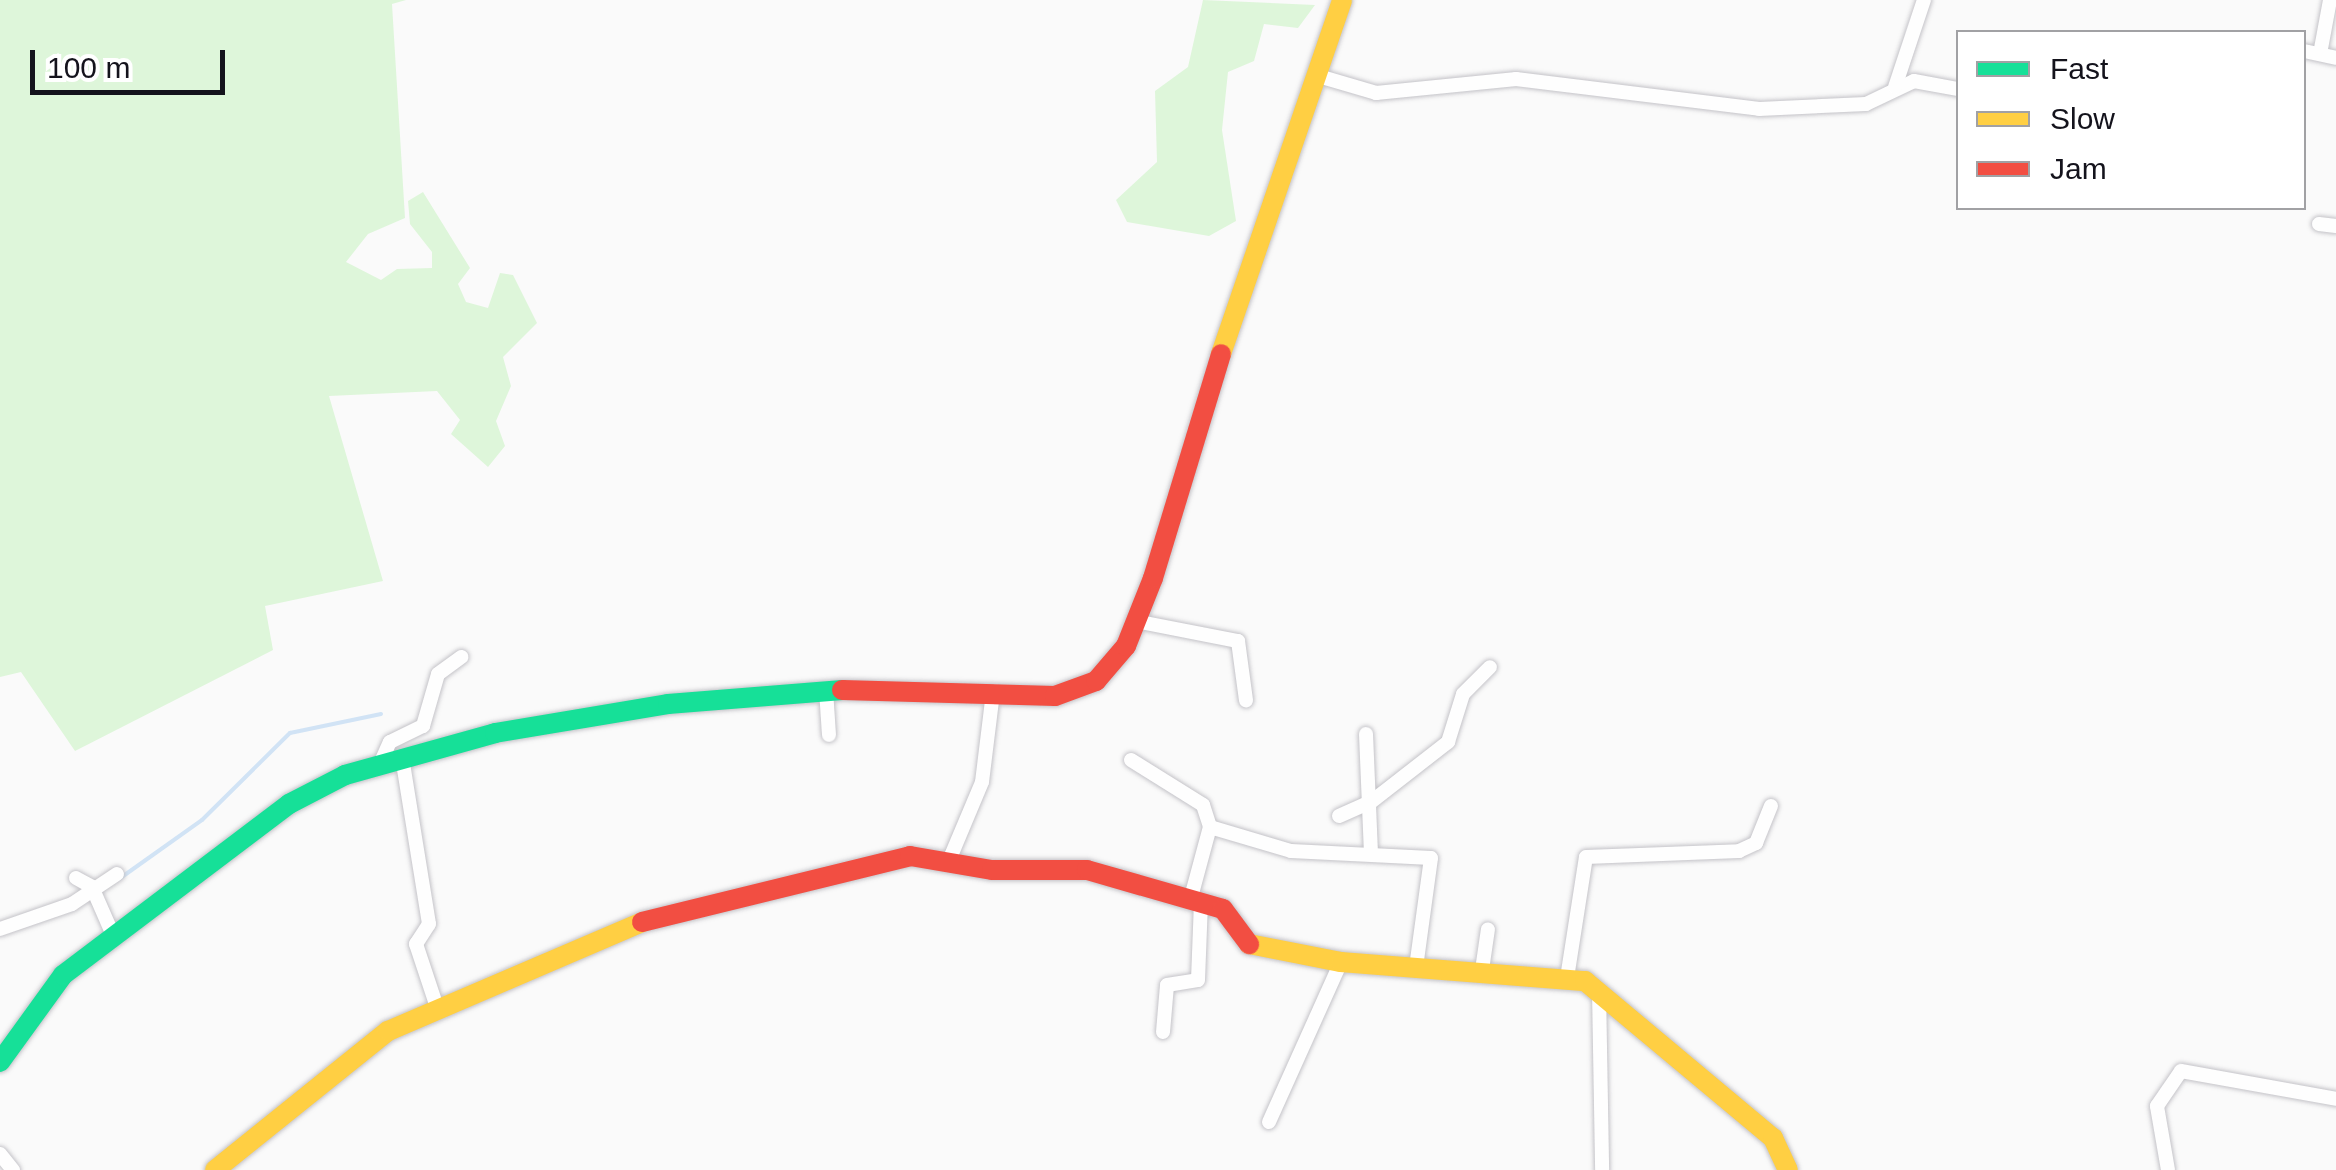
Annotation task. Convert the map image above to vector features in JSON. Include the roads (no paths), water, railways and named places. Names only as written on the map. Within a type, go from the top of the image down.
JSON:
[{"type":"main road","points":[[0,1062],[50,987],[112,935],[289,804],[380,764],[611,712],[826,690],[1080,690],[1118,660],[1135,622],[1342,0]]},
{"type":"main road","points":[[215,1170],[356,1052],[438,1010],[718,897],[910,856],[948,863],[1077,869],[1223,909],[1242,941],[1340,962],[1566,978],[1599,989],[1674,1063],[1773,1138],[1788,1170]]},
{"type":"street","points":[[1895,87],[1924,0]]},
{"type":"street","points":[[2328,56],[2330,0]]},
{"type":"street","points":[[1315,75],[1376,93],[1516,79],[1759,109],[1866,104],[1895,87],[1956,88]]},
{"type":"street","points":[[2319,224],[2336,226]]},
{"type":"street","points":[[1135,622],[1238,641],[1246,700]]},
{"type":"street","points":[[380,764],[390,742],[424,726],[438,674],[461,657]]},
{"type":"street","points":[[1338,816],[1371,802],[1448,742],[1463,694],[1490,667]]},
{"type":"street","points":[[826,690],[828,736]]},
{"type":"street","points":[[948,863],[982,782],[993,693]]},
{"type":"street","points":[[1366,734],[1372,852]]},
{"type":"street","points":[[402,757],[429,924],[416,944],[438,1010]]},
{"type":"street","points":[[1131,760],[1203,805],[1210,826],[1195,902],[1198,980],[1167,985],[1164,1032]]},
{"type":"street","points":[[1566,978],[1586,857],[1739,851],[1756,843],[1771,806]]},
{"type":"street","points":[[1210,826],[1290,852],[1372,852],[1431,858],[1416,967]]},
{"type":"street","points":[[0,929],[95,894],[117,874]]},
{"type":"street","points":[[76,878],[95,894],[112,935]]},
{"type":"street","points":[[1482,970],[1488,929]]},
{"type":"street","points":[[1269,1122],[1340,962]]},
{"type":"street","points":[[1599,989],[1602,1170]]},
{"type":"street","points":[[2168,1170],[2156,1106],[2182,1071],[2336,1099]]},
{"type":"street","points":[[0,1154],[13,1170]]},
{"type":"waterway","points":[[119,879],[202,820],[290,733],[381,714]]}]
